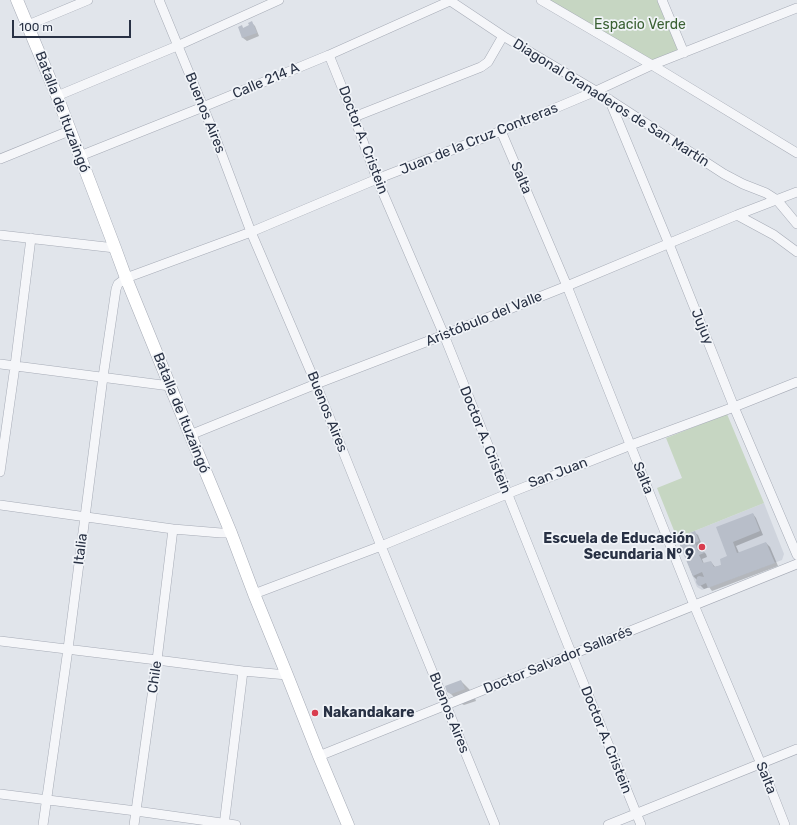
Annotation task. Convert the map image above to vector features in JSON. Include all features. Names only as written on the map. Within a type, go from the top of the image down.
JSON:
[{"type":"main road","name":"Batalla de Ituzaingó","points":[[17,0],[57,96],[126,278],[231,533],[254,594],[348,825]]},
{"type":"street","points":[[28,25],[88,0]]},
{"type":"street","name":"Buenos Aires","points":[[159,0],[203,107],[251,232],[316,384],[495,825]]},
{"type":"street","points":[[57,96],[177,46],[279,0]]},
{"type":"street","points":[[541,0],[797,153]]},
{"type":"street","points":[[662,0],[684,53]]},
{"type":"street","points":[[794,0],[797,9]]},
{"type":"street","name":"Diagonal Granaderos de San Martín","points":[[450,1],[503,36],[609,99],[724,174],[743,184],[766,193],[777,200]]},
{"type":"street","name":"Calle 214 A","points":[[80,156],[329,55],[450,1]]},
{"type":"street","name":"Juan de la Cruz Contreras","points":[[126,278],[251,232],[377,179],[501,131],[652,66],[797,9]]},
{"type":"street","points":[[354,117],[481,67],[488,62],[503,36]]},
{"type":"street","name":"Doctor A. Cristein","points":[[329,55],[377,179],[444,335],[641,825]]},
{"type":"street","name":"Jujuy","points":[[609,99],[734,407],[797,555]]},
{"type":"street","points":[[0,159],[69,131]]},
{"type":"street","name":"Salta","points":[[501,131],[567,286],[694,605],[785,825]]},
{"type":"street","name":"Aristóbulo del Valle","points":[[190,435],[567,286],[797,192]]},
{"type":"street","points":[[777,200],[797,224]]},
{"type":"street","points":[[737,216],[774,235],[797,252]]},
{"type":"street","points":[[0,234],[115,248]]},
{"type":"street","points":[[0,472],[31,238]]},
{"type":"street","name":"Italia","points":[[43,825],[116,289],[118,284],[126,278]]},
{"type":"street","points":[[0,364],[170,386]]},
{"type":"street","name":"San Juan","points":[[254,594],[381,546],[630,445],[797,382]]},
{"type":"street","points":[[0,505],[173,529],[231,533]]},
{"type":"street","name":"Chile","points":[[134,825],[157,660],[173,529]]},
{"type":"street","name":"Doctor Salvador Sallarés","points":[[319,756],[797,564]]},
{"type":"street","points":[[0,641],[243,671],[287,675]]},
{"type":"street","points":[[224,824],[243,671]]},
{"type":"street","points":[[608,825],[797,750]]},
{"type":"street","points":[[0,794],[236,825]]},
{"type":"shaded area","points":[[764,503],[784,554],[782,560],[702,590],[697,587],[677,538]]},
{"type":"green space","name":"Espacio Verde","points":[[549,0],[657,0],[678,50],[652,61]]},
{"type":"green space","points":[[727,414],[764,503],[677,538],[657,488],[682,478],[666,438]]},
{"type":"building","points":[[252,21],[257,33],[242,38],[238,27],[242,25],[243,28],[249,25],[248,23]]},
{"type":"building","points":[[753,513],[760,531],[733,542],[737,553],[766,542],[775,563],[708,588],[706,583],[699,586],[696,582],[697,577],[704,577],[702,572],[693,576],[677,538],[695,531],[699,541],[695,543],[698,551],[702,549],[704,553],[699,555],[703,563],[711,561],[714,567],[721,565],[720,559],[727,556],[716,527]]},
{"type":"building","points":[[461,680],[465,689],[451,694],[447,692],[445,686]]},
{"type":"place","name":"Escuela de Educación Secundaria N° 9","points":[[702,547]]},
{"type":"place","name":"Nakandakare","points":[[315,713]]}]
